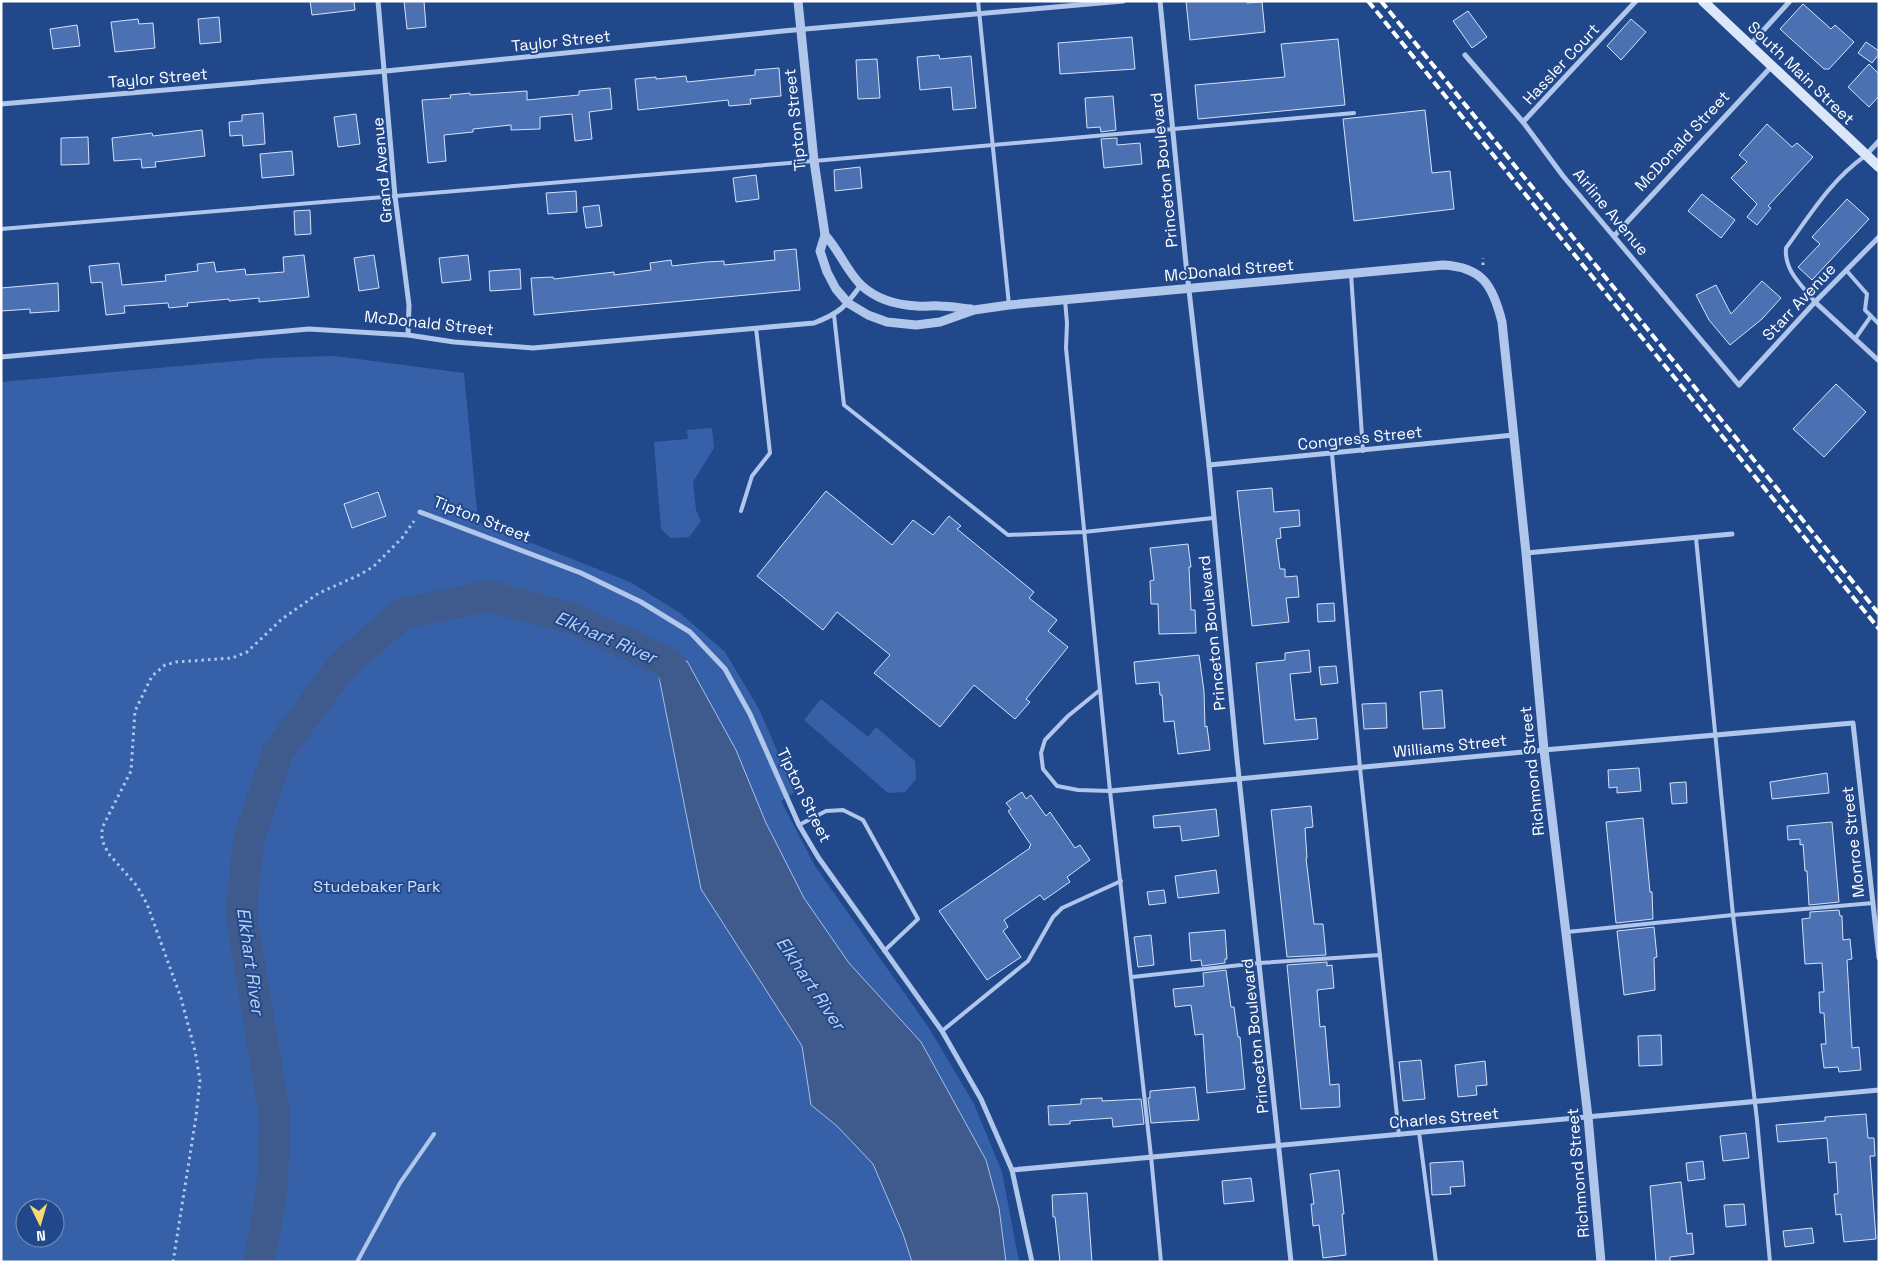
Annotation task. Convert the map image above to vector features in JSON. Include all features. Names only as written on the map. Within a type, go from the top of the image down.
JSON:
[{"type":"main road","name":"South Main Street","points":[[1703,1],[1879,168]]},
{"type":"street","name":"Grand Avenue","points":[[378,1],[386,71],[395,196],[409,305],[408,335]]},
{"type":"street","name":"Tipton Street","points":[[798,1],[814,161],[825,236],[820,251],[827,272],[836,289],[848,303]]},
{"type":"street","name":"Taylor Street","points":[[1,104],[386,71],[979,14],[1056,4],[1122,1]]},
{"type":"street","name":"Princeton Boulevard","points":[[1160,1],[1172,129],[1209,465],[1239,779],[1291,1262]]},
{"type":"street","name":"Hassler Court","points":[[1523,122],[1636,1]]},
{"type":"street","points":[[1750,45],[1790,1]]},
{"type":"street","name":"Airline Avenue","points":[[1465,55],[1523,122],[1563,176],[1739,385]]},
{"type":"street","name":"McDonald Street","points":[[1614,235],[1771,67]]},
{"type":"street","points":[[1866,155],[1879,141]]},
{"type":"street","name":"Tipton Street","points":[[825,236],[835,246],[844,263],[861,285]]},
{"type":"street","name":"Starr Avenue","points":[[1739,385],[1815,302],[1879,237]]},
{"type":"street","name":"McDonald Street","points":[[848,303],[868,315],[887,322],[916,325],[940,322],[974,310],[1009,305],[1443,265],[1456,266],[1470,271],[1484,280]]},
{"type":"street","name":"Richmond Street","points":[[1484,280],[1491,288],[1496,299],[1502,322],[1544,750],[1588,1117],[1601,1262]]},
{"type":"street","name":"McDonald Street","points":[[1,357],[309,329],[408,335],[454,342],[533,348],[814,323],[834,315],[848,303],[861,285],[876,297],[891,302],[974,310]]},
{"type":"street","points":[[1815,302],[1879,361]]},
{"type":"street","name":"Congress Street","points":[[1209,465],[1514,435]]},
{"type":"street","name":"Tipton Street","points":[[420,512],[581,573],[641,602],[690,632],[725,669],[750,714],[799,824],[818,857],[942,1031],[981,1099],[1012,1170],[1032,1262]]},
{"type":"street","points":[[1526,553],[1732,534]]},
{"type":"street","name":"Williams Street","points":[[1110,791],[1544,750],[1853,724]]},
{"type":"street","name":"Monroe Street","points":[[1853,724],[1879,958]]},
{"type":"street","name":"Charles Street","points":[[1012,1170],[1879,1090]]},
{"type":"lane","points":[[978,1],[1009,305]]},
{"type":"lane","points":[[1,229],[814,161],[1354,113]]},
{"type":"lane","points":[[1815,302],[1790,270],[1785,259],[1786,248],[1832,185],[1847,169],[1866,155]]},
{"type":"lane","points":[[1846,270],[1867,294],[1865,310],[1879,324]]},
{"type":"lane","points":[[1351,274],[1363,451]]},
{"type":"lane","points":[[1065,300],[1067,323],[1066,348],[1084,532],[1161,1262]]},
{"type":"lane","points":[[834,315],[844,406],[1008,535],[1084,532],[1214,518]]},
{"type":"lane","points":[[1855,339],[1871,316]]},
{"type":"lane","points":[[741,511],[752,476],[770,453],[756,328]]},
{"type":"lane","points":[[1332,454],[1360,768],[1399,1135]]},
{"type":"lane","points":[[1696,538],[1733,915],[1770,1262]]},
{"type":"lane","points":[[1100,690],[1068,716],[1045,740],[1041,753],[1043,770],[1057,786],[1078,790],[1110,791]]},
{"type":"lane","points":[[799,824],[826,811],[843,810],[863,820],[918,919],[884,950]]},
{"type":"lane","points":[[942,1031],[1028,961],[1053,917],[1062,908],[1121,881]]},
{"type":"lane","points":[[1567,932],[1873,903]]},
{"type":"lane","points":[[1132,977],[1260,963],[1380,954]]},
{"type":"lane","points":[[1419,1132],[1436,1262]]},
{"type":"lane","points":[[357,1262],[400,1183],[434,1134]]},
{"type":"path","points":[[173,1262],[184,1200],[200,1080],[182,998],[146,904],[137,886],[108,853],[102,840],[102,828],[131,771],[135,712],[152,676],[165,665],[176,662],[232,658],[247,652],[282,619],[318,594],[373,567],[402,538],[420,512]]},
{"type":"green space","name":"Studebaker Park","points":[[335,356],[464,373],[478,522],[630,582],[680,613],[725,652],[759,709],[795,792],[781,801],[815,866],[929,1028],[974,1104],[1002,1172],[1019,1262],[1,1262],[1,382],[269,358]]},
{"type":"green space","points":[[712,428],[714,448],[693,482],[696,510],[701,521],[689,537],[671,538],[661,529],[654,442],[688,439],[687,430]]},
{"type":"green space","points":[[821,699],[868,737],[876,727],[915,761],[916,779],[905,792],[888,793],[804,720]]},
{"type":"water","points":[[687,661],[736,750],[766,823],[804,898],[849,963],[921,1042],[986,1160],[999,1208],[1006,1262],[912,1262],[903,1234],[873,1164],[837,1126],[811,1105],[802,1046],[701,889],[659,677],[670,664]]},
{"type":"building","points":[[310,1],[354,1],[355,10],[312,15]]},
{"type":"building","points":[[404,1],[424,1],[426,27],[407,29]]},
{"type":"building","points":[[1186,1],[1262,2],[1265,32],[1190,40]]},
{"type":"building","points":[[1803,4],[1831,29],[1835,25],[1854,42],[1829,69],[1824,69],[1780,29]]},
{"type":"building","points":[[1468,11],[1487,37],[1472,48],[1453,21]]},
{"type":"building","points":[[219,17],[221,42],[200,44],[198,19]]},
{"type":"building","points":[[138,19],[139,24],[153,23],[155,48],[115,52],[111,22]]},
{"type":"building","points":[[1631,19],[1646,32],[1621,60],[1607,46]]},
{"type":"building","points":[[77,25],[80,46],[53,49],[50,29]]},
{"type":"building","points":[[1132,37],[1135,69],[1060,74],[1058,43]]},
{"type":"building","points":[[1338,39],[1345,105],[1198,119],[1195,85],[1285,77],[1281,44]]},
{"type":"building","points":[[1866,42],[1879,51],[1879,54],[1872,63],[1858,53]]},
{"type":"building","points":[[939,55],[940,59],[971,56],[976,108],[953,110],[951,87],[920,90],[917,57]]},
{"type":"building","points":[[877,59],[880,98],[858,99],[856,60]]},
{"type":"building","points":[[1869,64],[1879,74],[1879,96],[1869,107],[1848,87]]},
{"type":"building","points":[[779,68],[781,96],[750,99],[751,104],[729,106],[728,100],[638,110],[635,79],[686,76],[687,82],[755,75],[755,70]]},
{"type":"building","points":[[610,88],[612,109],[589,112],[592,139],[575,141],[572,114],[540,117],[540,129],[511,130],[511,125],[473,129],[473,132],[444,135],[446,161],[428,163],[422,100],[451,98],[450,95],[470,93],[470,95],[527,91],[527,100],[579,95],[579,91]]},
{"type":"building","points":[[1113,96],[1116,130],[1101,132],[1100,127],[1087,128],[1085,98]]},
{"type":"building","points":[[1425,110],[1432,173],[1450,171],[1454,209],[1354,221],[1343,119]]},
{"type":"building","points":[[263,113],[265,144],[243,146],[242,135],[230,136],[229,122],[242,121],[242,115]]},
{"type":"building","points":[[356,114],[360,144],[338,147],[334,117]]},
{"type":"building","points":[[1767,124],[1792,147],[1797,143],[1813,157],[1768,206],[1771,208],[1757,225],[1747,217],[1757,204],[1731,178],[1747,162],[1739,155]]},
{"type":"building","points":[[202,130],[205,156],[155,162],[156,167],[142,168],[141,159],[114,161],[112,138],[152,133],[153,136]]},
{"type":"building","points":[[88,137],[89,164],[61,165],[61,138]]},
{"type":"building","points":[[1117,138],[1117,145],[1140,143],[1142,164],[1104,168],[1101,139]]},
{"type":"building","points":[[292,151],[294,175],[262,178],[260,154]]},
{"type":"building","points":[[860,167],[862,188],[835,191],[834,170]]},
{"type":"building","points":[[756,175],[759,199],[736,202],[733,178]]},
{"type":"building","points":[[576,191],[577,212],[548,214],[546,193]]},
{"type":"building","points":[[1702,194],[1735,220],[1721,238],[1688,211]]},
{"type":"building","points":[[1847,199],[1869,219],[1812,280],[1798,267],[1820,244],[1812,237]]},
{"type":"building","points":[[599,205],[602,226],[586,228],[583,207]]},
{"type":"building","points":[[310,210],[311,234],[295,235],[294,211]]},
{"type":"building","points":[[796,249],[800,290],[534,315],[531,278],[553,277],[554,279],[614,272],[614,275],[651,270],[650,263],[671,260],[672,266],[724,261],[724,265],[775,260],[774,251]]},
{"type":"building","points":[[304,255],[309,297],[259,302],[259,298],[229,301],[229,299],[187,303],[188,306],[169,308],[168,303],[124,306],[125,313],[106,315],[102,282],[91,283],[89,266],[119,263],[122,285],[166,281],[165,275],[198,271],[197,264],[214,262],[216,272],[245,269],[246,275],[284,272],[283,257]]},
{"type":"building","points":[[374,255],[379,288],[359,291],[354,258]]},
{"type":"building","points":[[468,255],[471,280],[442,283],[439,258]]},
{"type":"building","points":[[520,269],[521,289],[490,291],[489,271]]},
{"type":"building","points":[[1762,281],[1781,298],[1762,319],[1730,345],[1709,320],[1696,295],[1716,285],[1731,314]]},
{"type":"building","points":[[58,283],[59,311],[30,313],[30,309],[1,311],[1,288]]},
{"type":"building","points":[[1836,384],[1866,412],[1824,457],[1793,429]]},
{"type":"building","points":[[1272,488],[1274,512],[1299,510],[1300,526],[1280,528],[1281,538],[1276,539],[1280,569],[1285,569],[1285,577],[1297,576],[1299,597],[1286,598],[1289,622],[1252,626],[1237,491]]},
{"type":"building","points":[[826,491],[892,545],[913,520],[933,535],[949,516],[961,526],[957,529],[1034,592],[1029,598],[1057,620],[1048,631],[1068,647],[1026,699],[1030,702],[1015,719],[974,685],[940,727],[874,673],[890,655],[837,612],[823,630],[757,576]]},
{"type":"building","points":[[378,492],[386,516],[352,528],[344,504]]},
{"type":"building","points":[[1188,544],[1191,567],[1189,567],[1191,610],[1195,610],[1196,633],[1159,634],[1158,604],[1151,604],[1150,581],[1154,580],[1150,548]]},
{"type":"building","points":[[1334,603],[1335,621],[1318,622],[1317,604]]},
{"type":"building","points":[[1309,650],[1311,672],[1290,674],[1295,720],[1316,718],[1318,739],[1264,744],[1256,663],[1285,660],[1285,653]]},
{"type":"building","points":[[1199,655],[1204,691],[1205,727],[1207,726],[1210,750],[1178,754],[1174,721],[1164,722],[1159,682],[1136,684],[1134,662]]},
{"type":"building","points":[[1336,666],[1338,683],[1321,685],[1319,667]]},
{"type":"building","points":[[1442,690],[1445,728],[1423,729],[1420,692]]},
{"type":"building","points":[[1386,703],[1387,728],[1364,729],[1362,704]]},
{"type":"building","points":[[1639,768],[1641,791],[1617,793],[1617,787],[1609,788],[1608,770]]},
{"type":"building","points":[[1827,773],[1829,793],[1772,799],[1770,782]]},
{"type":"building","points":[[1686,782],[1687,803],[1672,804],[1670,783]]},
{"type":"building","points":[[1022,792],[1026,799],[1031,795],[1046,816],[1050,812],[1075,848],[1080,845],[1090,860],[1067,877],[1070,882],[1044,900],[1040,895],[1004,920],[1008,927],[1003,931],[1021,957],[987,980],[939,911],[1030,848],[1031,845],[1008,811],[1011,809],[1006,803]]},
{"type":"building","points":[[1311,806],[1313,827],[1305,828],[1306,858],[1314,924],[1323,924],[1326,955],[1287,957],[1271,810]]},
{"type":"building","points":[[1216,809],[1219,836],[1182,841],[1180,826],[1154,828],[1153,816]]},
{"type":"building","points":[[1643,818],[1650,892],[1652,892],[1653,919],[1616,923],[1606,822]]},
{"type":"building","points":[[1832,822],[1839,902],[1809,905],[1803,844],[1800,845],[1800,839],[1788,840],[1787,826]]},
{"type":"building","points":[[1216,870],[1219,893],[1178,898],[1175,876]]},
{"type":"building","points":[[1164,890],[1166,903],[1149,905],[1147,892]]},
{"type":"building","points":[[1839,910],[1840,916],[1842,916],[1843,940],[1850,939],[1852,959],[1847,960],[1852,1048],[1859,1047],[1861,1070],[1839,1072],[1838,1067],[1824,1068],[1821,1044],[1826,1044],[1824,1013],[1820,1013],[1819,992],[1824,992],[1822,963],[1805,964],[1802,919],[1810,918],[1810,912]]},
{"type":"building","points":[[1654,927],[1657,957],[1654,958],[1655,990],[1624,995],[1617,931]]},
{"type":"building","points":[[1225,930],[1227,959],[1225,959],[1225,963],[1202,966],[1201,960],[1191,961],[1189,933]]},
{"type":"building","points":[[1151,935],[1154,965],[1138,967],[1134,937]]},
{"type":"building","points":[[1327,962],[1327,966],[1332,965],[1334,988],[1317,990],[1320,1027],[1325,1026],[1330,1085],[1339,1084],[1340,1107],[1301,1109],[1287,965]]},
{"type":"building","points":[[1226,970],[1231,1007],[1234,1007],[1238,1037],[1240,1037],[1245,1089],[1207,1093],[1203,1034],[1195,1035],[1191,1005],[1175,1007],[1173,989],[1204,986],[1203,973]]},
{"type":"building","points":[[1661,1035],[1662,1065],[1639,1066],[1638,1036]]},
{"type":"building","points":[[1421,1060],[1425,1099],[1403,1101],[1399,1062]]},
{"type":"building","points":[[1485,1061],[1487,1085],[1476,1086],[1477,1095],[1458,1097],[1455,1065]]},
{"type":"building","points":[[1195,1087],[1199,1120],[1151,1123],[1148,1098],[1150,1098],[1150,1091]]},
{"type":"building","points":[[1102,1098],[1102,1101],[1141,1099],[1144,1124],[1113,1127],[1112,1118],[1070,1121],[1070,1124],[1049,1125],[1048,1106],[1081,1104],[1081,1099]]},
{"type":"building","points":[[1866,1114],[1868,1138],[1874,1138],[1875,1156],[1870,1156],[1876,1239],[1844,1242],[1841,1214],[1836,1215],[1834,1194],[1838,1194],[1836,1162],[1829,1163],[1827,1138],[1778,1142],[1776,1125],[1825,1121],[1825,1117]]},
{"type":"building","points":[[1746,1133],[1749,1158],[1723,1161],[1720,1136]]},
{"type":"building","points":[[1463,1161],[1465,1186],[1450,1187],[1451,1194],[1432,1195],[1430,1163]]},
{"type":"building","points":[[1703,1161],[1705,1179],[1688,1181],[1686,1163]]},
{"type":"building","points":[[1339,1170],[1346,1255],[1323,1258],[1319,1225],[1313,1226],[1311,1204],[1314,1204],[1310,1174]]},
{"type":"building","points":[[1251,1178],[1254,1201],[1224,1204],[1222,1181]]},
{"type":"building","points":[[1681,1182],[1687,1234],[1692,1233],[1694,1254],[1670,1257],[1670,1262],[1656,1262],[1650,1186]]},
{"type":"building","points":[[1087,1193],[1092,1262],[1060,1262],[1055,1217],[1053,1217],[1052,1195]]},
{"type":"building","points":[[1744,1204],[1746,1225],[1726,1227],[1724,1205]]},
{"type":"building","points":[[1812,1228],[1814,1243],[1785,1247],[1783,1231]]},
{"type":"waterway","name":"Elkhart River","points":[[259,1262],[272,1190],[275,1117],[241,913],[249,839],[278,752],[342,666],[402,614],[488,596],[574,619],[670,664],[687,704]]},
{"type":"railway","points":[[1368,1],[1879,629]]},
{"type":"railway","points":[[1381,1],[1879,614]]}]
